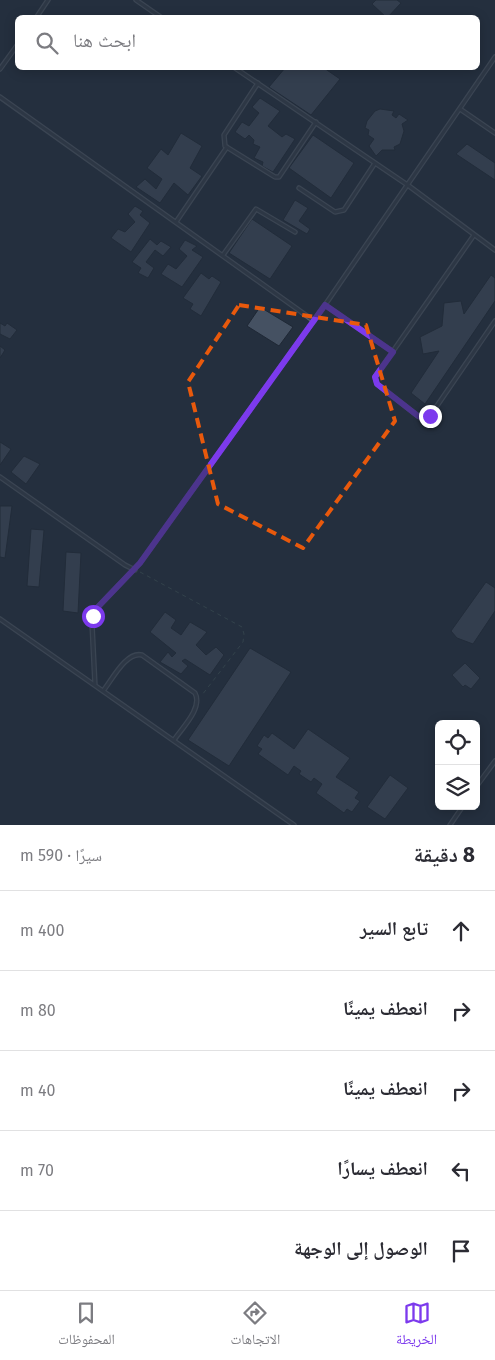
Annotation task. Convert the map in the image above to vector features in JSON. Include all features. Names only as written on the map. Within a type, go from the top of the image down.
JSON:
[{"type":"lane","points":[[38,15],[48,0]]},
{"type":"lane","points":[[136,0],[158,15]]},
{"type":"lane","points":[[0,69],[15,48]]},
{"type":"lane","points":[[95,685],[92,624],[95,610],[135,570],[409,186],[495,57]]},
{"type":"lane","points":[[238,70],[409,186],[495,250]]},
{"type":"lane","points":[[258,83],[224,135],[223,140],[227,148],[275,177],[279,177],[316,122]]},
{"type":"lane","points":[[0,98],[314,321]]},
{"type":"lane","points":[[460,109],[495,133]]},
{"type":"lane","points":[[176,222],[227,148]]},
{"type":"lane","points":[[299,188],[335,212],[340,212],[344,210],[375,163]]},
{"type":"lane","points":[[223,256],[256,209],[295,232]]},
{"type":"lane","points":[[474,235],[375,377],[377,384],[418,416],[425,418],[430,416],[495,321]]},
{"type":"lane","points":[[325,305],[393,352]]},
{"type":"lane","points":[[0,477],[125,565],[135,570]]},
{"type":"lane","points":[[0,619],[294,825]]},
{"type":"lane","points":[[103,691],[130,657],[136,654],[142,655],[195,693],[198,699],[196,708],[174,740]]},
{"type":"lane","points":[[480,782],[495,761]]},
{"type":"lane","points":[[450,825],[459,810]]},
{"type":"path","points":[[135,570],[242,627],[244,634],[243,642],[198,699]]},
{"type":"highlighted area","points":[[239,305],[366,325],[395,421],[303,548],[218,504],[188,382]]},
{"type":"building","points":[[376,0],[397,0],[401,3],[390,15],[384,15],[372,4]]},
{"type":"building","points":[[283,70],[327,70],[340,79],[311,115],[269,87]]},
{"type":"building","points":[[260,98],[280,111],[268,126],[282,137],[286,134],[295,139],[273,172],[262,166],[263,162],[254,158],[260,147],[253,144],[254,140],[249,135],[245,139],[235,132],[242,122],[249,126],[259,113],[252,107]]},
{"type":"building","points":[[380,109],[394,111],[392,115],[396,118],[399,114],[408,120],[402,124],[404,131],[400,144],[394,147],[395,150],[382,150],[376,156],[369,146],[374,139],[368,135],[369,130],[365,128],[367,121],[375,111]]},
{"type":"building","points":[[181,133],[202,146],[190,168],[202,176],[188,195],[174,183],[160,203],[136,187],[145,179],[156,189],[162,179],[147,168],[161,149],[168,155]]},
{"type":"building","points":[[313,135],[354,163],[331,198],[289,168]]},
{"type":"building","points":[[467,144],[495,163],[495,180],[456,154]]},
{"type":"building","points":[[295,200],[308,208],[299,221],[310,229],[307,234],[283,220]]},
{"type":"building","points":[[135,206],[143,211],[140,215],[150,223],[131,252],[111,238],[118,229],[125,232],[135,222],[128,214]]},
{"type":"building","points":[[252,219],[292,246],[270,279],[229,253]]},
{"type":"building","points":[[150,239],[157,245],[161,241],[171,247],[163,256],[155,250],[146,262],[154,268],[148,278],[138,273],[141,268],[132,262]]},
{"type":"building","points":[[185,240],[197,246],[192,250],[203,257],[182,287],[161,274],[168,264],[176,269],[187,256],[179,249]]},
{"type":"building","points":[[201,273],[209,279],[212,276],[221,282],[201,316],[190,309],[193,304],[183,298]]},
{"type":"building","points":[[491,275],[495,278],[495,301],[425,404],[411,393],[439,351],[423,354],[420,337],[442,326],[444,303],[461,301],[464,314]]},
{"type":"building","points":[[260,307],[293,327],[279,346],[247,326]]},
{"type":"building","points":[[0,323],[5,326],[7,323],[17,330],[10,339],[0,334]]},
{"type":"building","points":[[0,346],[5,350],[0,358]]},
{"type":"building","points":[[0,442],[11,449],[0,465]]},
{"type":"building","points":[[24,456],[40,464],[26,484],[11,472]]},
{"type":"building","points":[[0,506],[12,506],[5,558],[0,557]]},
{"type":"building","points":[[31,529],[44,530],[39,587],[27,586]]},
{"type":"building","points":[[66,552],[81,553],[78,613],[63,611]]},
{"type":"building","points":[[486,582],[495,588],[495,611],[473,644],[457,638],[451,631]]},
{"type":"building","points":[[165,612],[176,620],[171,628],[181,635],[190,622],[207,632],[196,645],[206,655],[216,647],[224,655],[210,675],[185,659],[182,661],[188,666],[181,674],[160,662],[168,652],[172,657],[176,653],[150,632]]},
{"type":"building","points":[[250,648],[291,672],[229,766],[188,740]]},
{"type":"building","points":[[465,663],[480,678],[471,689],[465,685],[463,687],[452,675]]},
{"type":"building","points":[[308,729],[350,758],[336,777],[359,792],[355,798],[360,801],[352,812],[347,809],[344,813],[316,793],[322,784],[314,778],[311,782],[299,774],[301,771],[294,766],[288,775],[258,754],[262,749],[257,746],[264,735],[268,738],[272,733],[294,749]]},
{"type":"building","points":[[390,775],[408,788],[385,819],[367,807]]},
{"type":"route","points":[[93,616],[95,610],[135,570],[325,305],[393,352],[375,377],[377,384],[418,416],[425,418],[430,416]]}]
